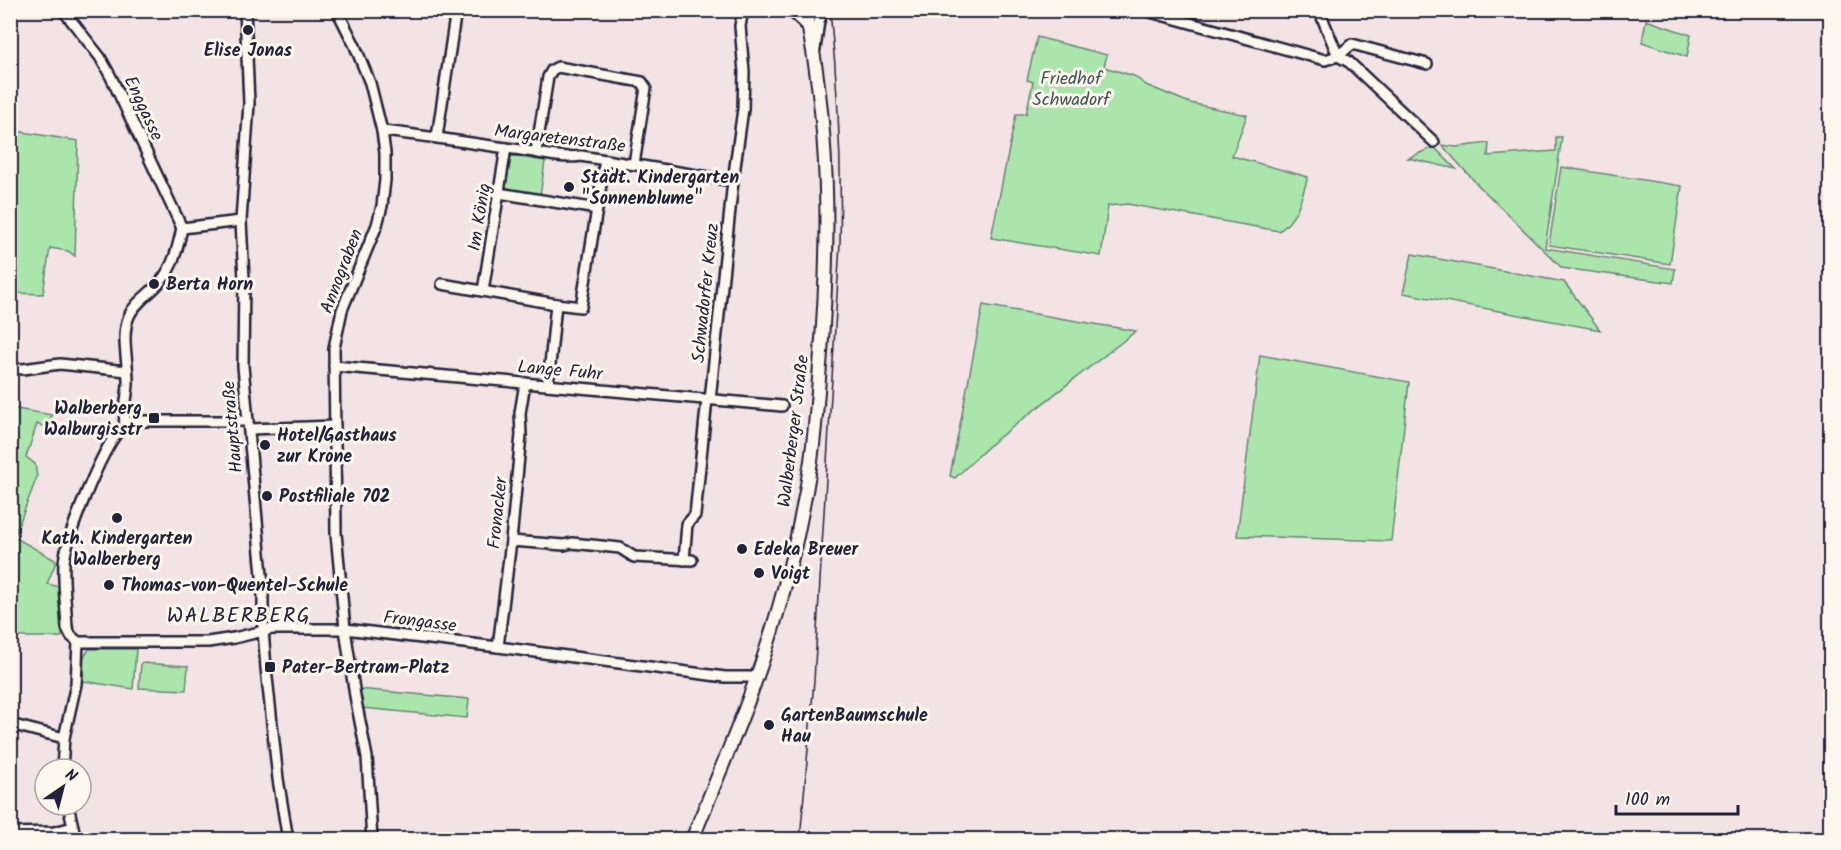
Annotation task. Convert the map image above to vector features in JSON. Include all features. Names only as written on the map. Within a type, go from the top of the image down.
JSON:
[{"type":"main road","name":"Walberberger Straße","points":[[692,840],[757,677],[771,634],[799,527],[810,461],[825,301],[827,203],[825,145],[814,54],[814,24],[805,10]]},
{"type":"street","name":"Enggasse","points":[[63,10],[100,57],[111,77],[182,228]]},
{"type":"street","name":"Hauptstraße","points":[[245,10],[249,103],[241,221],[244,279],[243,366],[263,586],[263,630],[278,778],[288,840]]},
{"type":"street","name":"Annograben","points":[[337,10],[370,83],[382,131],[385,162],[382,206],[377,225],[338,321],[334,348],[336,533],[345,629],[367,757],[372,840]]},
{"type":"street","points":[[437,137],[456,10]]},
{"type":"street","name":"Schwadorfer Kreuz","points":[[511,541],[564,545],[572,543],[620,548],[634,557],[688,560],[687,524],[695,514],[743,109],[744,72],[740,26],[743,10]]},
{"type":"street","points":[[790,10],[814,24],[824,10]]},
{"type":"street","points":[[1143,10],[1324,60],[1338,56],[1352,44],[1427,64]]},
{"type":"street","points":[[1319,10],[1338,56],[1349,62],[1434,142]]},
{"type":"street","points":[[536,152],[548,77],[552,70],[558,67],[642,82],[646,88],[634,164]]},
{"type":"street","name":"Margaretenstraße","points":[[382,131],[437,137],[565,158],[581,156],[733,181]]},
{"type":"street","name":"Im König","points":[[483,291],[506,148]]},
{"type":"street","points":[[442,284],[581,307],[606,160]]},
{"type":"street","points":[[499,193],[597,209]]},
{"type":"street","points":[[125,426],[128,383],[125,330],[129,316],[138,302],[167,273],[182,228],[241,221]]},
{"type":"street","points":[[548,385],[556,304]]},
{"type":"street","points":[[10,368],[23,369],[60,364],[127,371]]},
{"type":"street","name":"Lange Fuhr","points":[[334,366],[782,406]]},
{"type":"street","name":"Fronacker","points":[[498,647],[511,541],[521,435],[520,413],[525,383]]},
{"type":"street","points":[[63,757],[64,738],[76,684],[78,642],[67,628],[64,561],[71,535],[89,488],[117,434],[133,421],[335,426]]},
{"type":"street","name":"Frongasse","points":[[78,642],[208,642],[263,630],[345,629],[725,677],[757,677]]},
{"type":"street","points":[[10,724],[64,738]]},
{"type":"street","points":[[71,817],[76,840]]},
{"type":"street","points":[[10,832],[54,832],[74,827]]},
{"type":"green space","points":[[1646,20],[1691,35],[1687,57],[1642,42]]},
{"type":"green space","name":"Friedhof Schwadorf","points":[[1037,37],[1107,55],[1104,67],[1134,76],[1146,85],[1190,103],[1247,115],[1232,156],[1308,177],[1295,214],[1279,231],[1127,204],[1108,206],[1101,256],[991,238],[1016,114],[1026,114],[1033,82],[1027,80]]},
{"type":"green space","points":[[10,130],[78,141],[75,256],[68,251],[50,248],[43,294],[11,293]]},
{"type":"green space","points":[[1556,137],[1562,137],[1545,248],[1675,269],[1673,283],[1562,268],[1476,183],[1442,145],[1456,147],[1489,143],[1488,156],[1556,151]]},
{"type":"green space","points":[[1434,147],[1456,169],[1408,158]]},
{"type":"green space","points":[[512,156],[545,161],[540,197],[505,191],[508,160]]},
{"type":"green space","points":[[1561,167],[1682,186],[1670,264],[1549,245]]},
{"type":"green space","points":[[1412,254],[1564,282],[1600,330],[1403,293]]},
{"type":"green space","points":[[983,305],[1136,331],[992,443],[955,478],[950,476]]},
{"type":"green space","points":[[1260,355],[1409,382],[1391,541],[1237,536]]},
{"type":"green space","points":[[11,408],[52,415],[48,428],[37,424],[26,457],[35,464],[37,477],[14,537],[56,562],[47,584],[60,587],[62,637],[15,637],[11,648]]},
{"type":"green space","points":[[89,649],[136,649],[133,689],[83,681],[84,657]]},
{"type":"green space","points":[[141,663],[188,666],[186,690],[139,688]]},
{"type":"green space","points":[[358,689],[469,699],[467,718],[362,708]]},
{"type":"tram line","points":[[800,840],[814,681],[840,244],[839,127],[830,10]]},
{"type":"place","name":"Elise Jonas","points":[[248,30]]},
{"type":"place","name":"Städt. Kindergarten \"Sonnenblume\"","points":[[569,187]]},
{"type":"place","name":"Berta Horn","points":[[154,284]]},
{"type":"place","name":"Walberberg Walburgisstr","points":[[154,418]]},
{"type":"place","name":"Hotel/Gasthaus zur Krone","points":[[265,445]]},
{"type":"place","name":"Postfiliale 702","points":[[267,496]]},
{"type":"place","name":"Kath. Kindergarten Walberberg","points":[[117,518]]},
{"type":"place","name":"Edeka Breuer","points":[[742,549]]},
{"type":"place","name":"Voigt","points":[[759,573]]},
{"type":"place","name":"Thomas-von-Quentel-Schule","points":[[109,585]]},
{"type":"place","name":"Pater-Bertram-Platz","points":[[270,667]]},
{"type":"place","name":"GartenBaumschule Hau","points":[[769,725]]},
{"type":"district","name":"WALBERBERG","points":[[239,615]]}]
